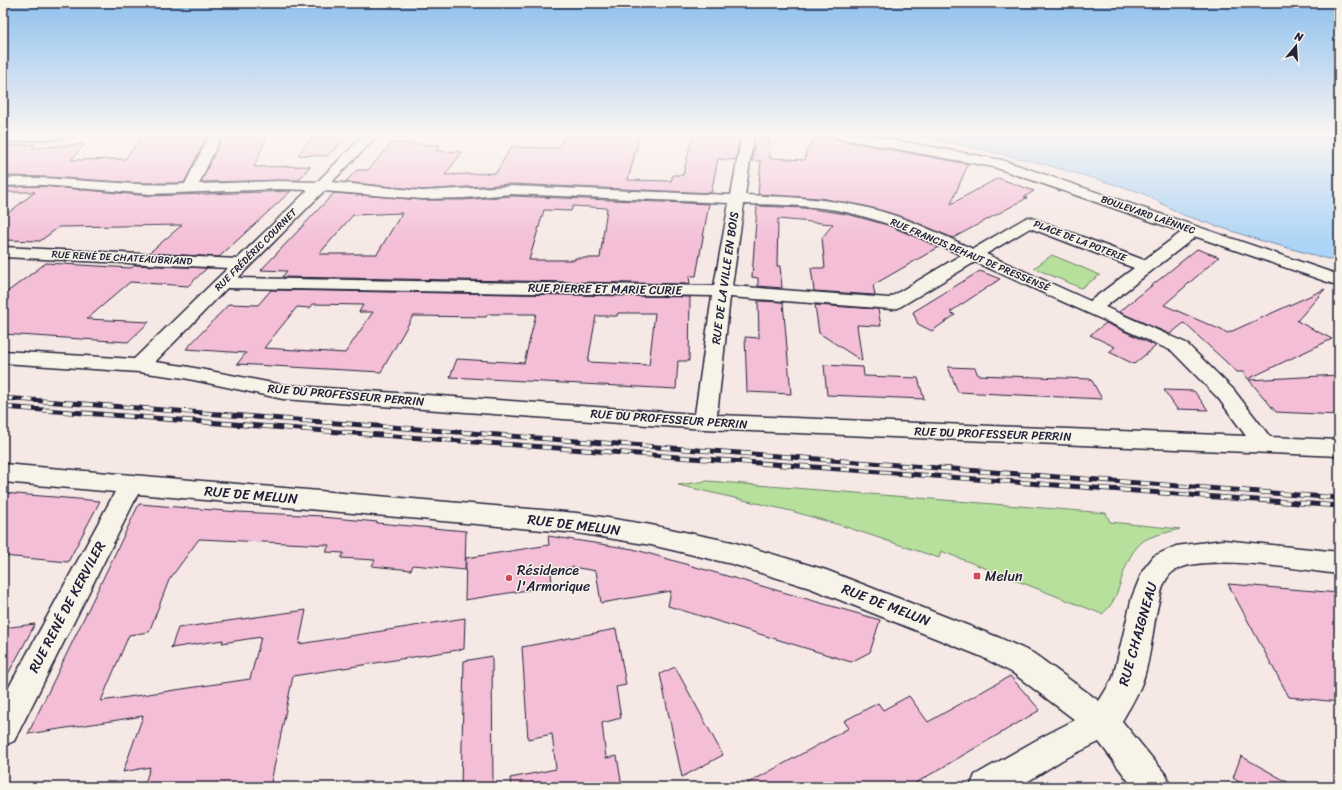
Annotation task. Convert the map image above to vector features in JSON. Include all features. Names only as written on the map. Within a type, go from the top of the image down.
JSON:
[{"type":"main road","name":"BOULEVARD LAËNNEC","points":[[1020,171],[1339,281]]},
{"type":"street","points":[[190,188],[198,171]]},
{"type":"street","name":"RUE FRÉDÉRIC COURNET","points":[[139,366],[335,171]]},
{"type":"street","name":"RUE DE LA VILLE EN BOIS","points":[[705,422],[722,291],[741,171]]},
{"type":"street","name":"RUE FRANCIS DEHAUT DE PRESSENSÉ","points":[[3,182],[63,182],[150,190],[278,185],[343,187],[422,196],[510,190],[806,202],[863,212],[907,226],[1179,347],[1226,394],[1264,445]]},
{"type":"street","name":"PLACE DE LA POTERIE","points":[[973,255],[1030,222],[1146,267]]},
{"type":"street","points":[[1092,308],[1193,231]]},
{"type":"street","name":"RUE RENÉ DE CHATEAUBRIAND","points":[[3,252],[240,264]]},
{"type":"street","name":"RUE PIERRE ET MARIE CURIE","points":[[223,283],[722,291],[892,304],[973,255]]},
{"type":"street","name":"RUE DU PROFESSEUR PERRIN","points":[[3,357],[139,366],[184,372],[283,392],[705,422],[1339,448]]},
{"type":"street","name":"RUE DE MELUN","points":[[3,474],[577,523],[651,535],[732,553],[816,578],[990,647],[1023,663],[1104,723],[1154,787]]},
{"type":"street","name":"RUE RENÉ DE KERVILER","points":[[3,730],[132,484]]},
{"type":"street","name":"RUE CHAIGNEAU","points":[[1104,723],[1127,682],[1146,597],[1153,578],[1162,564],[1176,557],[1196,553],[1223,551],[1339,563]]},
{"type":"street","points":[[987,787],[1051,749],[1104,723]]},
{"type":"green space","points":[[1052,255],[1100,275],[1081,288],[1034,268]]},
{"type":"green space","points":[[707,481],[1106,513],[1110,522],[1180,529],[1145,540],[1134,550],[1114,599],[1102,614],[941,551],[939,558],[843,526],[791,511],[678,485]]},
{"type":"water","points":[[1068,171],[1339,171],[1339,262],[1259,240],[1183,215],[1140,192]]},
{"type":"building","points":[[3,171],[190,171],[184,183],[139,183],[49,177],[3,176]]},
{"type":"building","points":[[206,171],[306,171],[299,180],[201,182]]},
{"type":"building","points":[[356,171],[448,171],[445,175],[496,173],[497,171],[630,171],[628,180],[671,181],[673,175],[683,175],[684,171],[716,171],[711,193],[511,184],[422,190],[345,182]]},
{"type":"building","points":[[760,171],[965,171],[951,204],[998,178],[1034,191],[1024,197],[1027,198],[953,238],[906,218],[864,206],[820,198],[758,194]]},
{"type":"building","points":[[42,186],[150,196],[291,191],[219,257],[149,253],[182,225],[59,227],[40,241],[3,240],[3,217],[35,192],[3,192],[3,187]]},
{"type":"building","points":[[334,193],[422,200],[465,200],[511,196],[709,204],[696,276],[689,276],[690,284],[282,277],[287,271],[261,270]],"holes":[[[573,206],[607,208],[600,258],[575,258],[575,260],[529,260],[544,210],[571,211]],[[402,213],[377,254],[319,254],[353,215]]]},
{"type":"building","points":[[757,206],[803,208],[847,214],[887,225],[939,247],[873,285],[875,295],[814,291],[811,268],[825,268],[822,238],[833,224],[778,219],[777,266],[780,266],[782,288],[758,286],[758,278],[752,277]]},
{"type":"building","points":[[1197,249],[1219,257],[1164,305],[1228,333],[1325,289],[1297,321],[1332,339],[1248,379],[1243,372],[1237,372],[1184,323],[1170,334],[1119,312]]},
{"type":"building","points":[[46,263],[131,268],[135,265],[207,268],[188,286],[130,282],[87,319],[149,322],[128,342],[3,334],[3,295]]},
{"type":"building","points":[[980,271],[1000,279],[950,312],[955,315],[932,331],[918,324],[913,312]]},
{"type":"building","points":[[271,290],[690,297],[689,361],[678,361],[676,389],[450,377],[457,359],[524,363],[536,314],[488,314],[486,317],[413,316],[381,372],[237,364],[246,353],[186,349],[229,304],[258,305]],"holes":[[[313,304],[363,305],[359,312],[373,312],[345,353],[264,348],[297,307],[310,308]],[[618,313],[655,313],[649,365],[588,362],[596,316],[617,316]]]},
{"type":"building","points":[[758,301],[783,302],[791,394],[747,392],[745,337],[759,338]]},
{"type":"building","points":[[815,305],[878,309],[881,326],[857,325],[862,361],[819,333]]},
{"type":"building","points":[[1106,323],[1156,346],[1134,364],[1109,352],[1115,347],[1090,335]]},
{"type":"building","points":[[824,365],[863,367],[864,376],[918,378],[924,399],[827,395]]},
{"type":"building","points":[[948,367],[975,368],[978,375],[1091,379],[1102,399],[958,392]]},
{"type":"building","points":[[1339,375],[1339,415],[1276,412],[1249,380]]},
{"type":"building","points":[[1164,390],[1194,391],[1208,410],[1177,409]]},
{"type":"building","points":[[3,493],[100,501],[68,562],[3,556]]},
{"type":"building","points":[[139,504],[238,512],[322,516],[321,517],[466,531],[465,570],[413,565],[411,570],[372,566],[375,560],[341,558],[344,553],[326,552],[329,545],[199,539],[169,580],[149,632],[129,635],[101,701],[250,679],[261,637],[222,643],[223,640],[171,648],[178,628],[306,610],[299,644],[465,618],[464,649],[293,676],[270,787],[144,787],[150,767],[123,772],[143,716],[28,734]]},
{"type":"building","points":[[548,536],[633,549],[880,620],[870,652],[851,662],[668,606],[671,591],[601,603],[596,571],[572,567],[551,571],[552,586],[465,600],[466,558],[549,545]]},
{"type":"building","points":[[1228,584],[1339,593],[1339,702],[1289,697]]},
{"type":"building","points":[[35,624],[20,652],[3,683],[3,628]]},
{"type":"building","points":[[616,629],[626,685],[616,687],[621,718],[602,723],[606,758],[617,756],[622,787],[511,787],[510,778],[556,769],[552,734],[528,739],[522,647]]},
{"type":"building","points":[[492,656],[493,787],[461,787],[464,661]]},
{"type":"building","points":[[675,667],[723,755],[682,777],[660,674]]},
{"type":"building","points":[[1010,676],[1040,710],[909,787],[741,787],[849,728],[844,721],[878,703],[883,710],[909,696],[928,722]]},
{"type":"building","points":[[1241,756],[1296,787],[1247,787],[1233,778]]},
{"type":"railway","points":[[3,398],[1339,498]]},
{"type":"railway","points":[[3,407],[1339,506]]},
{"type":"place","name":"Melun","points":[[977,576]]},
{"type":"place","name":"Résidence l'Armorique","points":[[509,578]]}]
